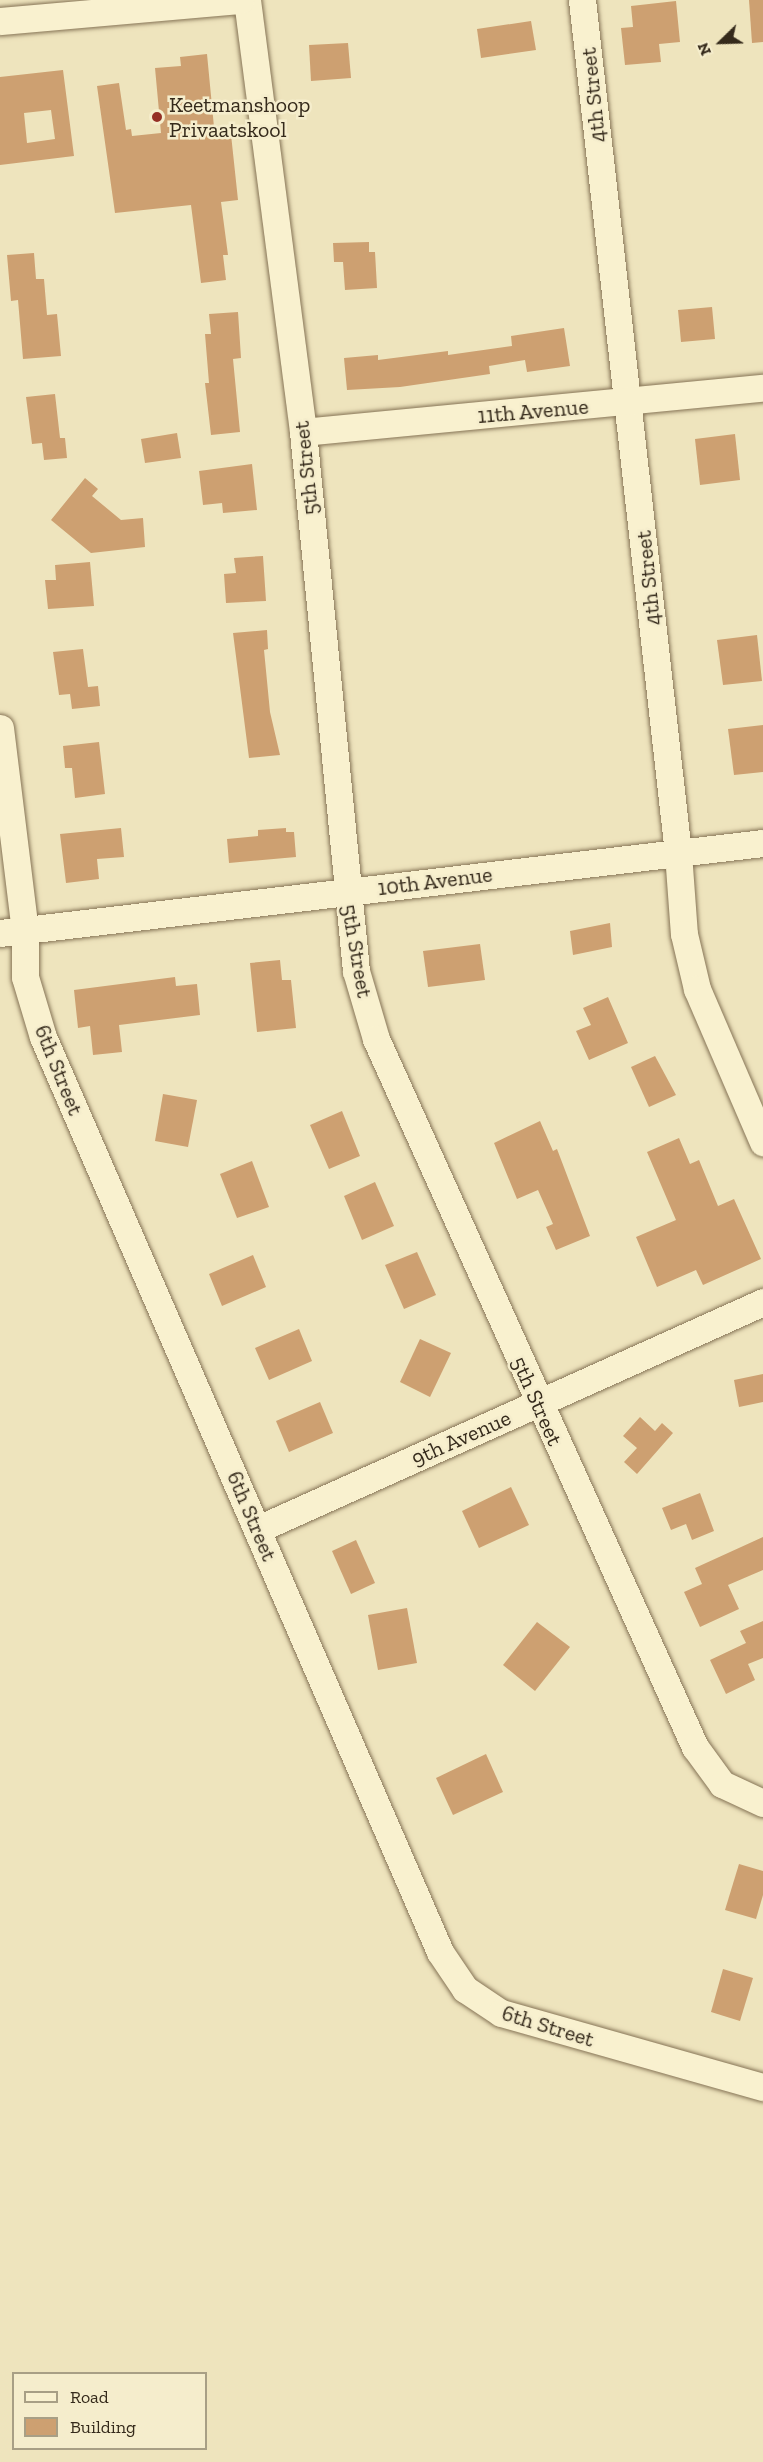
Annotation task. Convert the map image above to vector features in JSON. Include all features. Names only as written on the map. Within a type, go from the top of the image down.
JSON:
[{"type":"street","points":[[0,21],[240,0]]},
{"type":"street","name":"5th Street","points":[[246,0],[303,432],[356,971],[376,1038],[538,1403],[695,1747],[722,1784],[763,1803]]},
{"type":"street","name":"4th Street","points":[[582,0],[689,963],[763,1142]]},
{"type":"street","name":"11th Avenue","points":[[303,432],[763,388]]},
{"type":"street","name":"6th Street","points":[[0,728],[12,932],[43,1037],[258,1529],[428,1927],[465,1989],[501,2013],[763,2087]]},
{"type":"street","name":"10th Avenue","points":[[12,932],[763,843]]},
{"type":"street","name":"9th Avenue","points":[[258,1529],[763,1302]]},
{"type":"building","points":[[749,0],[763,0],[763,42],[752,43]]},
{"type":"building","points":[[676,1],[680,42],[659,44],[661,62],[625,65],[621,28],[633,27],[631,6]]},
{"type":"building","points":[[531,21],[536,50],[481,58],[477,29]]},
{"type":"building","points":[[348,43],[351,78],[311,81],[309,45]]},
{"type":"building","points":[[207,54],[214,127],[230,125],[238,200],[221,202],[228,255],[223,255],[226,280],[201,283],[191,205],[115,213],[97,86],[119,83],[126,130],[131,129],[132,136],[161,133],[155,68],[181,66],[180,57]]},
{"type":"building","points":[[63,70],[74,156],[0,165],[0,77]],"holes":[[[51,110],[55,139],[27,143],[24,113]]]},
{"type":"building","points":[[369,242],[369,252],[375,252],[377,288],[345,290],[343,262],[334,262],[333,243]]},
{"type":"building","points":[[34,253],[36,279],[44,279],[47,315],[57,314],[61,356],[23,359],[18,300],[11,301],[7,255]]},
{"type":"building","points":[[712,307],[715,339],[681,342],[678,310]]},
{"type":"building","points":[[238,312],[241,358],[233,359],[240,432],[211,435],[205,383],[209,383],[205,334],[211,334],[209,314]]},
{"type":"building","points":[[564,328],[570,366],[527,372],[525,360],[489,366],[490,374],[400,387],[347,390],[344,358],[378,355],[378,360],[448,351],[448,355],[512,346],[511,336]]},
{"type":"building","points":[[55,394],[60,438],[65,438],[67,458],[44,460],[42,443],[32,444],[26,397]]},
{"type":"building","points":[[177,433],[181,458],[145,463],[141,439]]},
{"type":"building","points":[[735,434],[740,480],[700,485],[695,439]]},
{"type":"building","points":[[252,464],[257,510],[223,513],[222,503],[203,505],[199,471]]},
{"type":"building","points":[[85,478],[98,489],[92,496],[121,520],[143,518],[145,547],[91,553],[51,520]]},
{"type":"building","points":[[263,556],[266,601],[226,603],[224,574],[236,573],[234,558]]},
{"type":"building","points":[[90,562],[94,606],[48,609],[45,580],[56,580],[55,565]]},
{"type":"building","points":[[267,630],[268,649],[264,650],[270,712],[280,755],[249,758],[233,633]]},
{"type":"building","points":[[757,635],[762,681],[723,685],[717,640]]},
{"type":"building","points":[[83,649],[88,687],[98,686],[100,706],[72,709],[70,694],[59,695],[53,652]]},
{"type":"building","points":[[763,725],[763,772],[734,775],[728,729]]},
{"type":"building","points":[[99,742],[105,794],[75,798],[72,768],[65,768],[63,746]]},
{"type":"building","points":[[121,828],[124,857],[97,859],[99,879],[66,883],[60,834]]},
{"type":"building","points":[[286,828],[286,832],[294,832],[296,857],[229,863],[227,839],[258,836],[258,830]]},
{"type":"building","points":[[610,923],[612,947],[573,955],[570,931]]},
{"type":"building","points":[[480,944],[485,980],[428,987],[423,951]]},
{"type":"building","points":[[280,960],[282,980],[291,980],[296,1028],[257,1032],[250,963]]},
{"type":"building","points":[[175,977],[176,986],[197,984],[200,1015],[119,1025],[122,1052],[93,1055],[90,1026],[78,1028],[74,990]]},
{"type":"building","points":[[608,997],[628,1043],[589,1060],[576,1031],[591,1025],[583,1008]]},
{"type":"building","points":[[655,1056],[676,1095],[649,1107],[631,1067]]},
{"type":"building","points":[[163,1094],[197,1100],[188,1147],[155,1141]]},
{"type":"building","points":[[342,1111],[360,1156],[329,1169],[310,1125]]},
{"type":"building","points":[[540,1121],[553,1151],[557,1149],[590,1236],[556,1250],[546,1227],[553,1224],[538,1190],[517,1199],[494,1143]]},
{"type":"building","points":[[679,1138],[690,1164],[699,1160],[718,1206],[734,1199],[761,1259],[703,1285],[696,1270],[657,1287],[636,1237],[676,1220],[647,1152]]},
{"type":"building","points":[[252,1161],[269,1207],[237,1218],[220,1174]]},
{"type":"building","points":[[375,1182],[394,1226],[362,1240],[344,1196]]},
{"type":"building","points":[[417,1252],[436,1295],[404,1309],[385,1265]]},
{"type":"building","points":[[253,1255],[266,1287],[222,1306],[209,1274]]},
{"type":"building","points":[[299,1329],[312,1361],[269,1380],[255,1348]]},
{"type":"building","points":[[420,1339],[451,1353],[430,1397],[400,1382]]},
{"type":"building","points":[[763,1374],[763,1402],[739,1407],[734,1380]]},
{"type":"building","points":[[320,1402],[333,1433],[289,1452],[276,1421]]},
{"type":"building","points":[[640,1417],[655,1431],[662,1423],[673,1433],[637,1474],[624,1462],[637,1448],[623,1436]]},
{"type":"building","points":[[511,1487],[529,1525],[479,1548],[462,1511]]},
{"type":"building","points":[[700,1493],[714,1531],[692,1540],[686,1524],[671,1530],[662,1508]]},
{"type":"building","points":[[763,1537],[763,1570],[728,1585],[739,1609],[700,1627],[684,1592],[702,1584],[695,1568]]},
{"type":"building","points":[[356,1540],[375,1583],[351,1594],[332,1551]]},
{"type":"building","points":[[407,1608],[417,1663],[378,1670],[368,1615]]},
{"type":"building","points":[[763,1621],[763,1658],[748,1664],[755,1680],[726,1694],[710,1660],[746,1643],[740,1631]]},
{"type":"building","points":[[537,1622],[570,1647],[535,1691],[503,1665]]},
{"type":"building","points":[[486,1754],[503,1792],[453,1815],[436,1778]]},
{"type":"building","points":[[739,1864],[763,1871],[763,1895],[756,1919],[725,1910]]},
{"type":"building","points":[[723,1969],[753,1978],[740,2021],[711,2012]]},
{"type":"place","name":"Keetmanshoop Privaatskool","points":[[157,117]]}]
